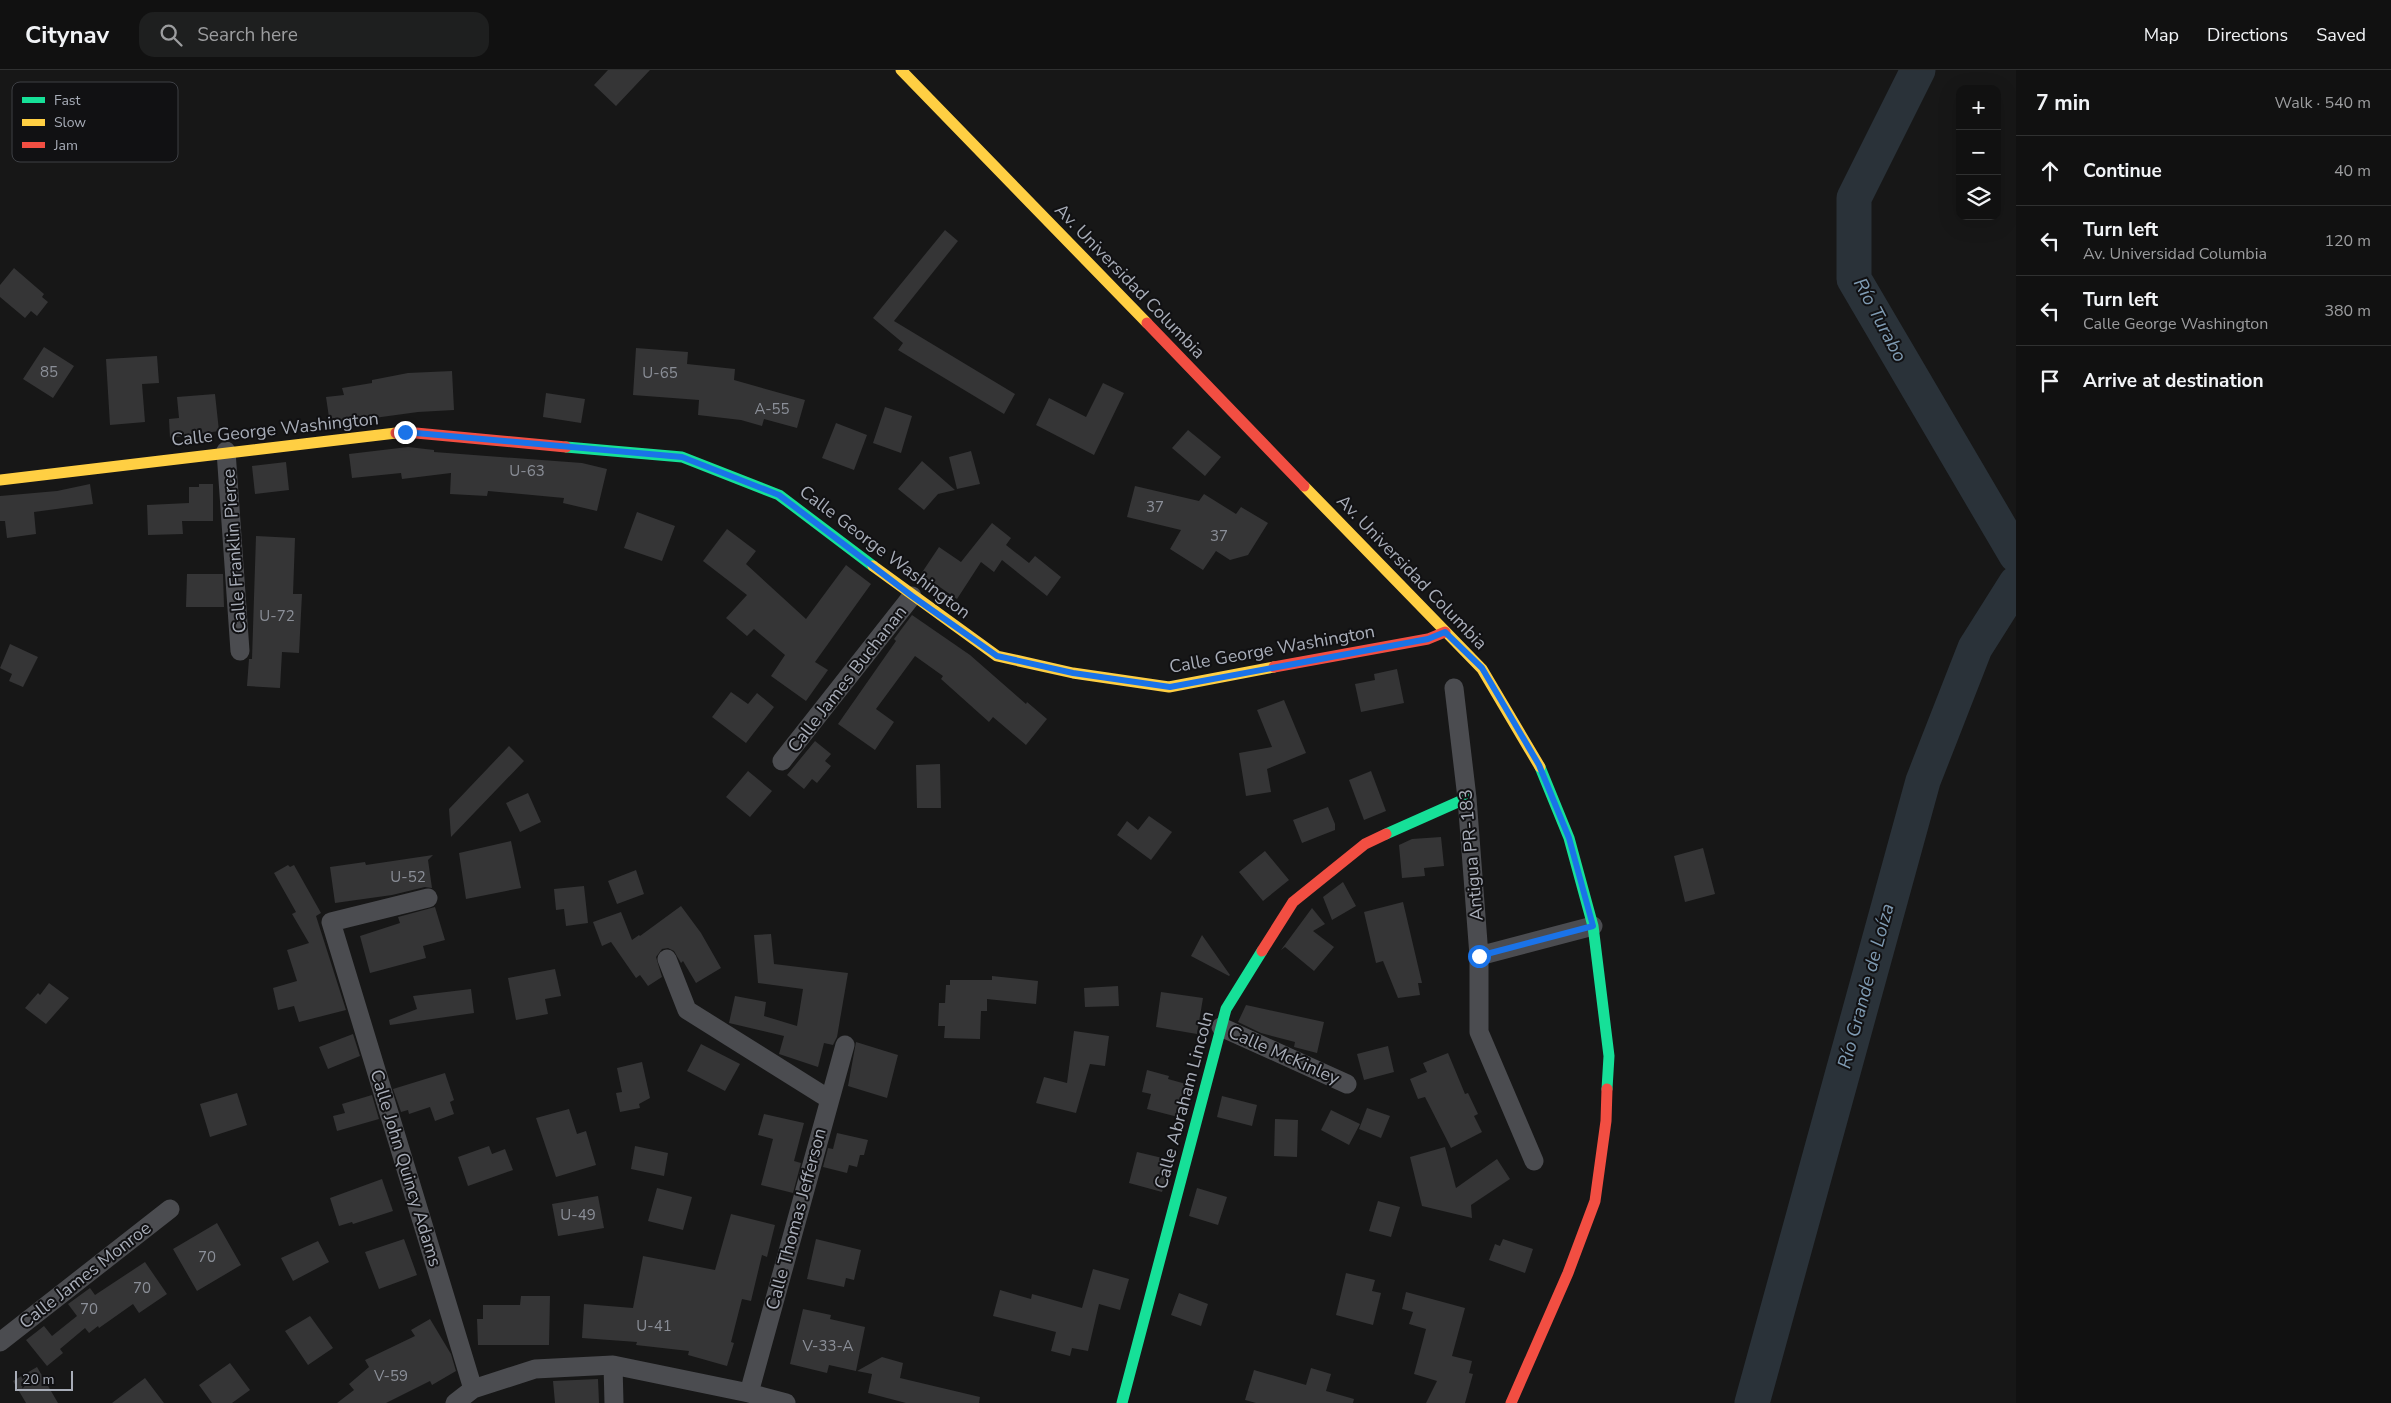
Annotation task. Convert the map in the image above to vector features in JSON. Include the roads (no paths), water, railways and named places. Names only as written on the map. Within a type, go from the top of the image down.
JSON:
[{"type":"street","name":"Av. Universidad Columbia","points":[[901,70],[1482,668],[1539,765],[1569,838],[1593,926],[1610,1056],[1606,1121],[1594,1201],[1568,1272],[1511,1403]]},
{"type":"street","name":"Calle George Washington","points":[[0,480],[226,451],[405,432],[682,457],[779,495],[912,596],[997,656],[1073,673],[1170,687],[1428,639],[1445,632]]},
{"type":"street","name":"Calle Franklin Pierce","points":[[226,451],[240,651]]},
{"type":"street","name":"Calle James Buchanan","points":[[782,762],[912,596]]},
{"type":"street","name":"Antigua PR-183","points":[[1454,688],[1467,798],[1479,956],[1480,1032],[1534,1162]]},
{"type":"street","name":"Calle Abraham Lincoln","points":[[1122,1403],[1226,1009],[1293,902],[1365,844],[1467,798]]},
{"type":"street","name":"Calle John Quincy Adams","points":[[428,898],[330,922],[473,1389]]},
{"type":"street","points":[[1479,956],[1593,926]]},
{"type":"street","points":[[667,958],[687,1010],[829,1098]]},
{"type":"street","name":"Calle McKinley","points":[[1221,1027],[1347,1084]]},
{"type":"street","name":"Calle Thomas Jefferson","points":[[748,1393],[844,1045]]},
{"type":"street","name":"Calle James Monroe","points":[[0,1342],[170,1209]]},
{"type":"street","points":[[613,1365],[614,1403]]},
{"type":"street","points":[[455,1403],[473,1389],[535,1369],[613,1365],[748,1393],[786,1403]]},
{"type":"waterway","name":"Río Turabo","points":[[1918,70],[1854,198],[1854,279],[2016,555]]},
{"type":"waterway","name":"Río Grande de Loíza","points":[[1752,1403],[1923,781],[1975,648],[2016,583]]}]
